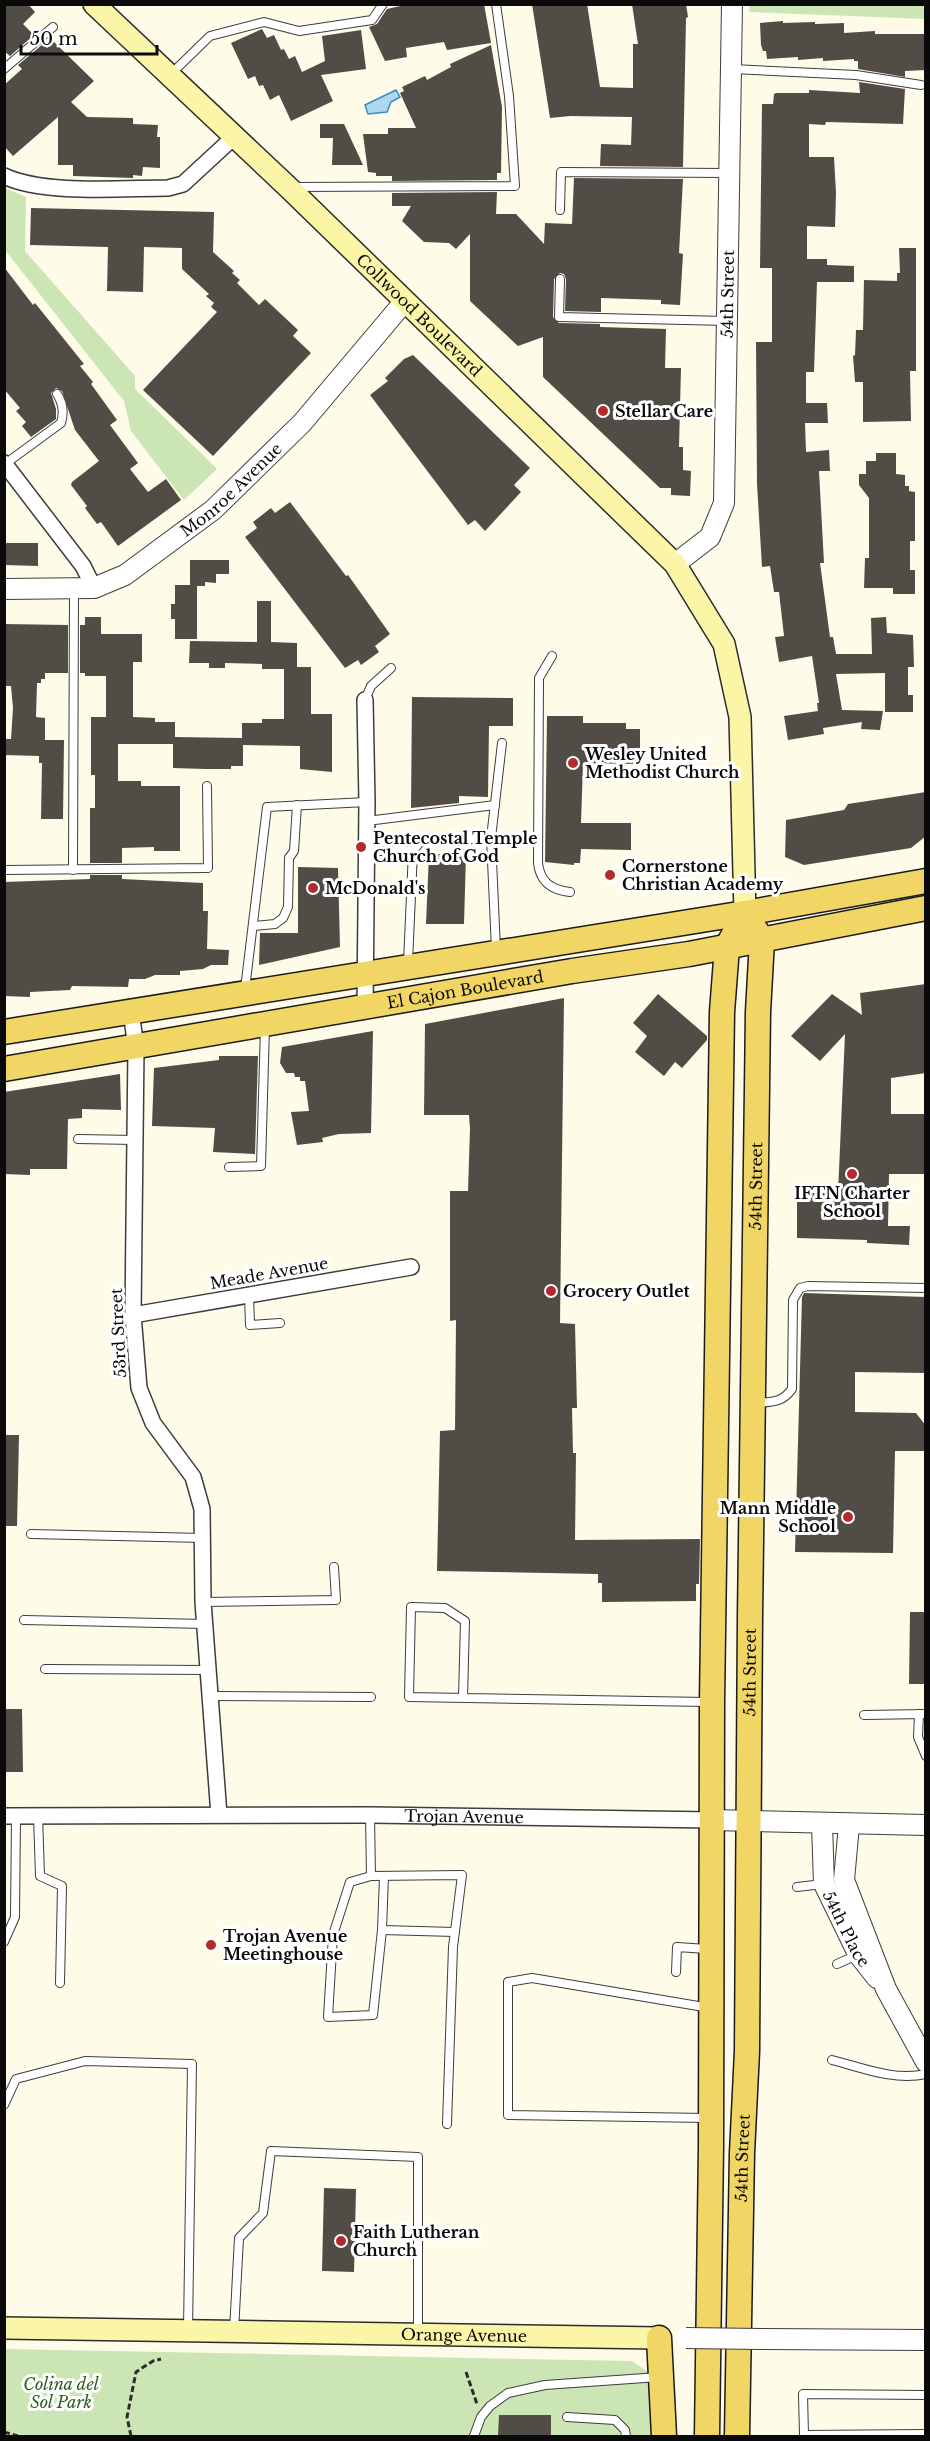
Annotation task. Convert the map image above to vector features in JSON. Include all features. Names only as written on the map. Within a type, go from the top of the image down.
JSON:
[{"type":"main road","name":"Collwood Boulevard","points":[[94,4],[289,188],[675,564],[724,644]]},
{"type":"main road","name":"54th Street","points":[[706,2436],[711,2118],[712,1702],[722,1012],[727,947],[745,913],[740,717],[724,644]]},
{"type":"main road","name":"El Cajon Boulevard","points":[[4,1032],[745,913],[926,881]]},
{"type":"main road","name":"El Cajon Boulevard","points":[[4,1069],[727,947],[926,908]]},
{"type":"main road","points":[[745,913],[762,940]]},
{"type":"main road","name":"54th Street","points":[[737,2436],[742,2153],[747,2051],[759,1012],[762,940]]},
{"type":"main road","name":"Orange Avenue","points":[[4,2328],[659,2338]]},
{"type":"main road","points":[[659,2338],[664,2436]]},
{"type":"street","name":"54th Street","points":[[675,564],[710,537],[724,503],[732,4]]},
{"type":"street","points":[[4,176],[14,180],[66,188],[168,188],[183,184],[235,136]]},
{"type":"street","name":"Monroe Avenue","points":[[4,589],[94,588],[125,575],[213,510],[302,423],[405,302]]},
{"type":"street","points":[[5,464],[83,566],[94,588]]},
{"type":"street","points":[[365,700],[367,802],[365,1008]]},
{"type":"street","name":"53rd Street","points":[[131,1011],[136,1048],[133,1315],[139,1388],[153,1423],[193,1477],[202,1509],[203,1602],[219,1815]]},
{"type":"street","name":"Meade Avenue","points":[[133,1315],[411,1267]]},
{"type":"street","name":"Trojan Avenue","points":[[10,1816],[370,1815],[926,1825]]},
{"type":"street","name":"54th Place","points":[[822,1824],[824,1884],[858,1954],[886,1989]]},
{"type":"street","name":"54th Place","points":[[849,1825],[844,1880],[886,1989],[926,2062]]},
{"type":"street","name":"Orange Avenue","points":[[659,2338],[926,2340]]},
{"type":"lane","points":[[170,75],[210,36],[264,22],[299,31],[372,20],[383,4]]},
{"type":"lane","points":[[289,188],[515,186],[509,96],[496,4]]},
{"type":"lane","points":[[4,69],[53,27]]},
{"type":"lane","points":[[731,69],[856,75],[921,85]]},
{"type":"lane","points":[[560,210],[561,172],[729,173]]},
{"type":"lane","points":[[560,279],[559,316],[727,321]]},
{"type":"lane","points":[[5,464],[61,423],[62,401],[57,394]]},
{"type":"lane","points":[[73,870],[74,590]]},
{"type":"lane","points":[[552,656],[539,678],[538,863],[539,876],[545,882],[554,890],[570,892]]},
{"type":"lane","points":[[365,700],[372,686],[391,668]]},
{"type":"lane","points":[[496,953],[491,838],[502,743]]},
{"type":"lane","points":[[4,870],[208,868],[207,786]]},
{"type":"lane","points":[[245,993],[267,807],[367,802]]},
{"type":"lane","points":[[254,926],[275,924],[283,918],[288,907],[289,858],[294,851],[297,805]]},
{"type":"lane","points":[[367,821],[495,805]]},
{"type":"lane","points":[[408,967],[412,851],[420,842],[491,838]]},
{"type":"lane","points":[[367,851],[412,851]]},
{"type":"lane","points":[[229,1167],[261,1166],[265,1026]]},
{"type":"lane","points":[[78,1139],[135,1140]]},
{"type":"lane","points":[[754,1403],[779,1402],[786,1398],[792,1389],[793,1300],[800,1288],[808,1286],[926,1288]]},
{"type":"lane","points":[[249,1295],[250,1325],[280,1323]]},
{"type":"lane","points":[[31,1534],[203,1538]]},
{"type":"lane","points":[[203,1602],[336,1600],[334,1567]]},
{"type":"lane","points":[[463,1698],[465,1621],[445,1608],[411,1607],[410,1698],[712,1702]]},
{"type":"lane","points":[[24,1620],[205,1624]]},
{"type":"lane","points":[[45,1669],[208,1670]]},
{"type":"lane","points":[[210,1696],[371,1697]]},
{"type":"lane","points":[[864,1715],[922,1714],[918,1737],[926,1756]]},
{"type":"lane","points":[[39,1815],[40,1876],[62,1886],[60,1983]]},
{"type":"lane","points":[[370,1815],[372,1876]]},
{"type":"lane","points":[[4,1942],[15,1917],[10,1816]]},
{"type":"lane","points":[[384,1876],[382,1930],[373,2015],[328,2017],[333,1935],[350,1882],[372,1876],[462,1875],[455,1932],[447,2124]]},
{"type":"lane","points":[[797,1887],[824,1884]]},
{"type":"lane","points":[[382,1930],[455,1932]]},
{"type":"lane","points":[[676,1972],[677,1947],[712,1949]]},
{"type":"lane","points":[[837,1964],[858,1954]]},
{"type":"lane","points":[[711,2008],[532,1978],[508,1982],[508,2115],[711,2118]]},
{"type":"lane","points":[[832,2060],[893,2076],[909,2078],[926,2074]]},
{"type":"lane","points":[[4,2105],[16,2079],[85,2061],[192,2064],[188,2331]]},
{"type":"lane","points":[[234,2332],[239,2238],[263,2213],[271,2151],[418,2157],[418,2334]]},
{"type":"lane","points":[[474,2436],[481,2417],[490,2406],[508,2393],[536,2387],[661,2376]]},
{"type":"lane","points":[[926,2395],[803,2394],[804,2435],[926,2434]]},
{"type":"lane","points":[[567,2417],[615,2420],[626,2430],[626,2436]]},
{"type":"path","points":[[131,2436],[127,2417],[136,2372],[153,2361],[161,2359]]},
{"type":"path","points":[[466,2372],[481,2417]]},
{"type":"path","points":[[4,2432],[18,2436]]},
{"type":"green space","points":[[750,4],[925,5],[925,19],[749,12]]},
{"type":"green space","points":[[5,188],[26,197],[25,251],[135,376],[135,389],[217,469],[184,500],[131,431],[124,401],[5,250]]},
{"type":"green space","name":"Colina del Sol Park","points":[[5,2349],[632,2361],[654,2376],[659,2436],[5,2436]]},
{"type":"water","points":[[396,90],[400,97],[391,102],[387,112],[368,114],[365,105]]},
{"type":"building","points":[[4,4],[28,4],[35,12],[23,24],[34,35],[10,56],[4,51]]},
{"type":"building","points":[[409,4],[484,4],[491,43],[447,50],[444,42],[406,48],[407,57],[385,61],[369,27],[377,24],[387,9]]},
{"type":"building","points":[[532,4],[587,4],[600,87],[633,88],[633,44],[638,44],[632,4],[686,4],[688,17],[686,18],[683,167],[600,166],[601,144],[631,145],[632,117],[550,118]]},
{"type":"building","points":[[783,21],[783,23],[844,23],[844,33],[875,31],[875,34],[926,34],[926,70],[905,71],[905,77],[858,69],[858,61],[854,59],[823,61],[823,58],[798,60],[798,57],[767,59],[766,51],[763,51],[761,45],[760,23]]},
{"type":"building","points":[[262,29],[267,38],[274,35],[281,50],[284,49],[289,59],[295,56],[302,72],[325,61],[322,36],[361,30],[366,69],[321,75],[333,101],[291,121],[279,95],[270,100],[263,85],[259,86],[255,76],[248,79],[231,43]]},
{"type":"building","points":[[54,42],[94,81],[71,102],[87,117],[133,118],[133,124],[158,125],[160,168],[143,167],[142,176],[133,175],[133,178],[73,176],[73,165],[58,165],[58,117],[13,156],[4,146],[4,85],[22,69],[18,65],[43,44],[47,48]]},
{"type":"building","points":[[491,45],[502,107],[501,173],[497,173],[497,180],[392,181],[392,176],[376,176],[376,173],[368,172],[363,134],[388,134],[388,128],[416,128],[400,93],[404,91],[402,87],[425,76],[427,80],[451,67],[450,64]]},
{"type":"building","points":[[859,82],[905,89],[903,124],[826,122],[825,125],[809,124],[809,157],[834,157],[836,193],[835,227],[807,226],[807,259],[827,259],[827,265],[854,266],[854,282],[817,282],[814,372],[806,372],[806,403],[827,403],[828,423],[805,423],[806,452],[829,450],[830,471],[819,471],[824,563],[820,563],[830,637],[833,637],[836,654],[872,654],[871,618],[886,617],[887,633],[913,635],[914,667],[908,667],[908,695],[913,695],[913,712],[885,712],[885,673],[836,674],[842,710],[883,711],[880,730],[861,729],[862,722],[823,728],[824,734],[788,740],[784,716],[818,711],[817,703],[819,703],[812,656],[779,662],[775,637],[784,636],[779,592],[774,592],[770,566],[762,567],[757,484],[756,342],[772,342],[772,268],[760,268],[762,104],[773,104],[776,93],[809,93],[809,90],[860,93]]},
{"type":"building","points":[[320,124],[344,124],[363,165],[332,165],[333,138],[320,138]]},
{"type":"building","points":[[574,178],[683,179],[679,253],[683,254],[680,305],[661,304],[661,300],[601,298],[601,312],[565,311],[566,279],[564,274],[560,273],[554,279],[553,317],[559,323],[666,329],[665,368],[681,368],[679,447],[683,447],[683,470],[691,471],[690,496],[671,495],[671,488],[660,488],[543,377],[543,337],[518,346],[470,301],[470,234],[456,249],[449,243],[424,242],[402,221],[411,206],[392,206],[392,193],[497,192],[496,214],[516,214],[544,244],[545,223],[572,224]]},
{"type":"building","points":[[31,208],[214,212],[213,252],[234,271],[232,273],[240,280],[237,283],[259,305],[265,299],[298,330],[293,336],[311,353],[213,456],[143,390],[217,312],[211,307],[214,303],[206,296],[209,294],[182,269],[182,248],[144,247],[143,292],[107,291],[108,247],[30,245]]},
{"type":"building","points":[[899,248],[916,248],[916,371],[910,371],[911,421],[863,422],[863,382],[855,382],[853,356],[855,355],[856,330],[863,330],[864,280],[897,281],[897,273],[900,273]]},
{"type":"building","points":[[4,267],[33,305],[35,303],[84,364],[80,366],[117,420],[110,425],[138,463],[130,469],[148,492],[166,479],[181,500],[118,546],[101,522],[97,524],[71,485],[99,461],[75,430],[62,391],[56,388],[51,393],[56,409],[56,419],[31,437],[22,426],[26,422],[16,411],[20,408],[4,389]]},
{"type":"building","points":[[413,355],[530,468],[514,485],[521,492],[485,531],[475,520],[468,525],[370,395],[388,381],[385,378],[404,359]]},
{"type":"building","points":[[876,453],[896,453],[896,474],[905,475],[905,486],[909,486],[909,491],[915,492],[915,541],[910,541],[910,570],[915,570],[915,594],[893,594],[893,588],[864,588],[865,558],[869,558],[869,498],[859,485],[859,474],[866,474],[866,461],[876,461]]},
{"type":"building","points":[[290,502],[346,576],[348,575],[390,634],[375,646],[379,652],[361,665],[358,660],[345,668],[245,537],[257,528],[253,522],[271,508],[275,513]]},
{"type":"building","points":[[4,543],[38,543],[38,566],[4,565]]},
{"type":"building","points":[[190,560],[229,560],[229,574],[216,574],[216,583],[205,582],[205,586],[197,586],[197,639],[175,639],[175,619],[171,619],[171,604],[175,604],[175,585],[190,585]]},
{"type":"building","points":[[257,601],[271,601],[271,642],[297,643],[297,667],[311,667],[311,714],[332,714],[332,772],[300,769],[300,746],[243,745],[243,766],[231,766],[231,769],[205,769],[173,768],[173,744],[118,744],[118,781],[141,781],[141,786],[180,786],[180,851],[154,851],[154,847],[122,848],[122,863],[90,863],[90,808],[95,808],[95,775],[91,775],[91,717],[106,717],[106,676],[85,676],[85,673],[80,673],[80,625],[85,625],[85,617],[101,617],[101,634],[142,634],[142,662],[133,662],[133,717],[155,718],[155,722],[175,722],[175,737],[242,738],[242,723],[262,723],[262,719],[284,719],[284,669],[262,669],[262,664],[225,663],[225,668],[209,668],[209,663],[189,663],[190,641],[257,642]]},
{"type":"building","points":[[4,624],[68,625],[68,673],[45,673],[45,679],[37,683],[36,717],[45,718],[45,740],[64,740],[63,819],[41,819],[42,763],[39,763],[39,756],[4,755],[4,739],[11,739],[13,708],[11,686],[4,686]]},
{"type":"building","points":[[412,697],[513,698],[513,726],[489,726],[488,797],[459,796],[459,803],[411,808]]},
{"type":"building","points":[[547,716],[583,716],[583,723],[626,723],[626,729],[640,729],[640,764],[583,763],[581,823],[631,823],[631,850],[581,849],[580,863],[574,863],[574,865],[545,862]]},
{"type":"building","points":[[926,792],[926,836],[911,848],[804,865],[785,857],[786,820],[844,810],[848,804]]},
{"type":"building","points":[[429,854],[466,854],[464,924],[426,924]]},
{"type":"building","points":[[298,867],[338,868],[340,947],[259,965],[260,933],[298,933]]},
{"type":"building","points":[[90,875],[122,875],[122,879],[203,883],[203,911],[208,911],[207,949],[229,950],[228,965],[211,965],[203,969],[180,971],[180,975],[155,975],[145,979],[129,979],[128,987],[72,986],[70,990],[30,992],[30,997],[4,996],[4,882],[90,879]]},
{"type":"building","points":[[926,984],[926,1073],[891,1078],[891,1114],[926,1114],[926,1174],[889,1174],[888,1226],[910,1226],[909,1245],[867,1243],[867,1240],[797,1238],[797,1193],[838,1193],[845,1034],[820,1061],[791,1036],[832,994],[862,1015],[860,993]]},
{"type":"building","points":[[658,994],[707,1036],[707,1040],[682,1068],[675,1062],[664,1076],[635,1052],[647,1036],[633,1023]]},
{"type":"building","points":[[564,998],[560,1323],[575,1324],[577,1408],[572,1408],[573,1453],[576,1453],[575,1540],[700,1539],[699,1584],[696,1584],[696,1601],[602,1602],[602,1583],[598,1583],[598,1574],[437,1571],[440,1431],[455,1430],[456,1320],[450,1321],[450,1191],[468,1191],[470,1129],[469,1115],[424,1115],[425,1024]]},
{"type":"building","points":[[373,1031],[371,1133],[339,1134],[322,1138],[323,1142],[297,1145],[291,1112],[309,1111],[305,1081],[300,1081],[300,1077],[295,1077],[294,1073],[286,1073],[280,1063],[282,1047]]},
{"type":"building","points":[[219,1056],[258,1056],[255,1154],[213,1152],[215,1128],[152,1126],[154,1068],[219,1060]]},
{"type":"building","points":[[120,1074],[121,1110],[82,1109],[82,1118],[68,1119],[67,1169],[30,1169],[30,1175],[4,1174],[4,1092]]},
{"type":"building","points":[[804,1293],[926,1297],[926,1373],[855,1372],[855,1412],[916,1413],[926,1426],[926,1451],[895,1451],[893,1553],[795,1552],[802,1297]]},
{"type":"building","points":[[4,1435],[19,1435],[17,1526],[4,1526]]},
{"type":"building","points":[[910,1612],[926,1612],[926,1684],[909,1684]]},
{"type":"building","points":[[4,1709],[22,1709],[23,1772],[4,1772]]},
{"type":"building","points":[[324,2188],[356,2189],[354,2272],[322,2271]]},
{"type":"building","points":[[499,2415],[551,2415],[551,2436],[498,2436]]},
{"type":"place","name":"Stellar Care","points":[[603,411]]},
{"type":"place","name":"Wesley United Methodist Church","points":[[573,763]]},
{"type":"place","name":"Pentecostal Temple Church of God","points":[[361,847]]},
{"type":"place","name":"Cornerstone Christian Academy","points":[[610,875]]},
{"type":"place","name":"McDonald's","points":[[313,888]]},
{"type":"place","name":"IFTN Charter School","points":[[852,1174]]},
{"type":"place","name":"Grocery Outlet","points":[[551,1291]]},
{"type":"place","name":"Mann Middle School","points":[[848,1517]]},
{"type":"place","name":"Trojan Avenue Meetinghouse","points":[[211,1945]]},
{"type":"place","name":"Faith Lutheran Church","points":[[341,2241]]}]
